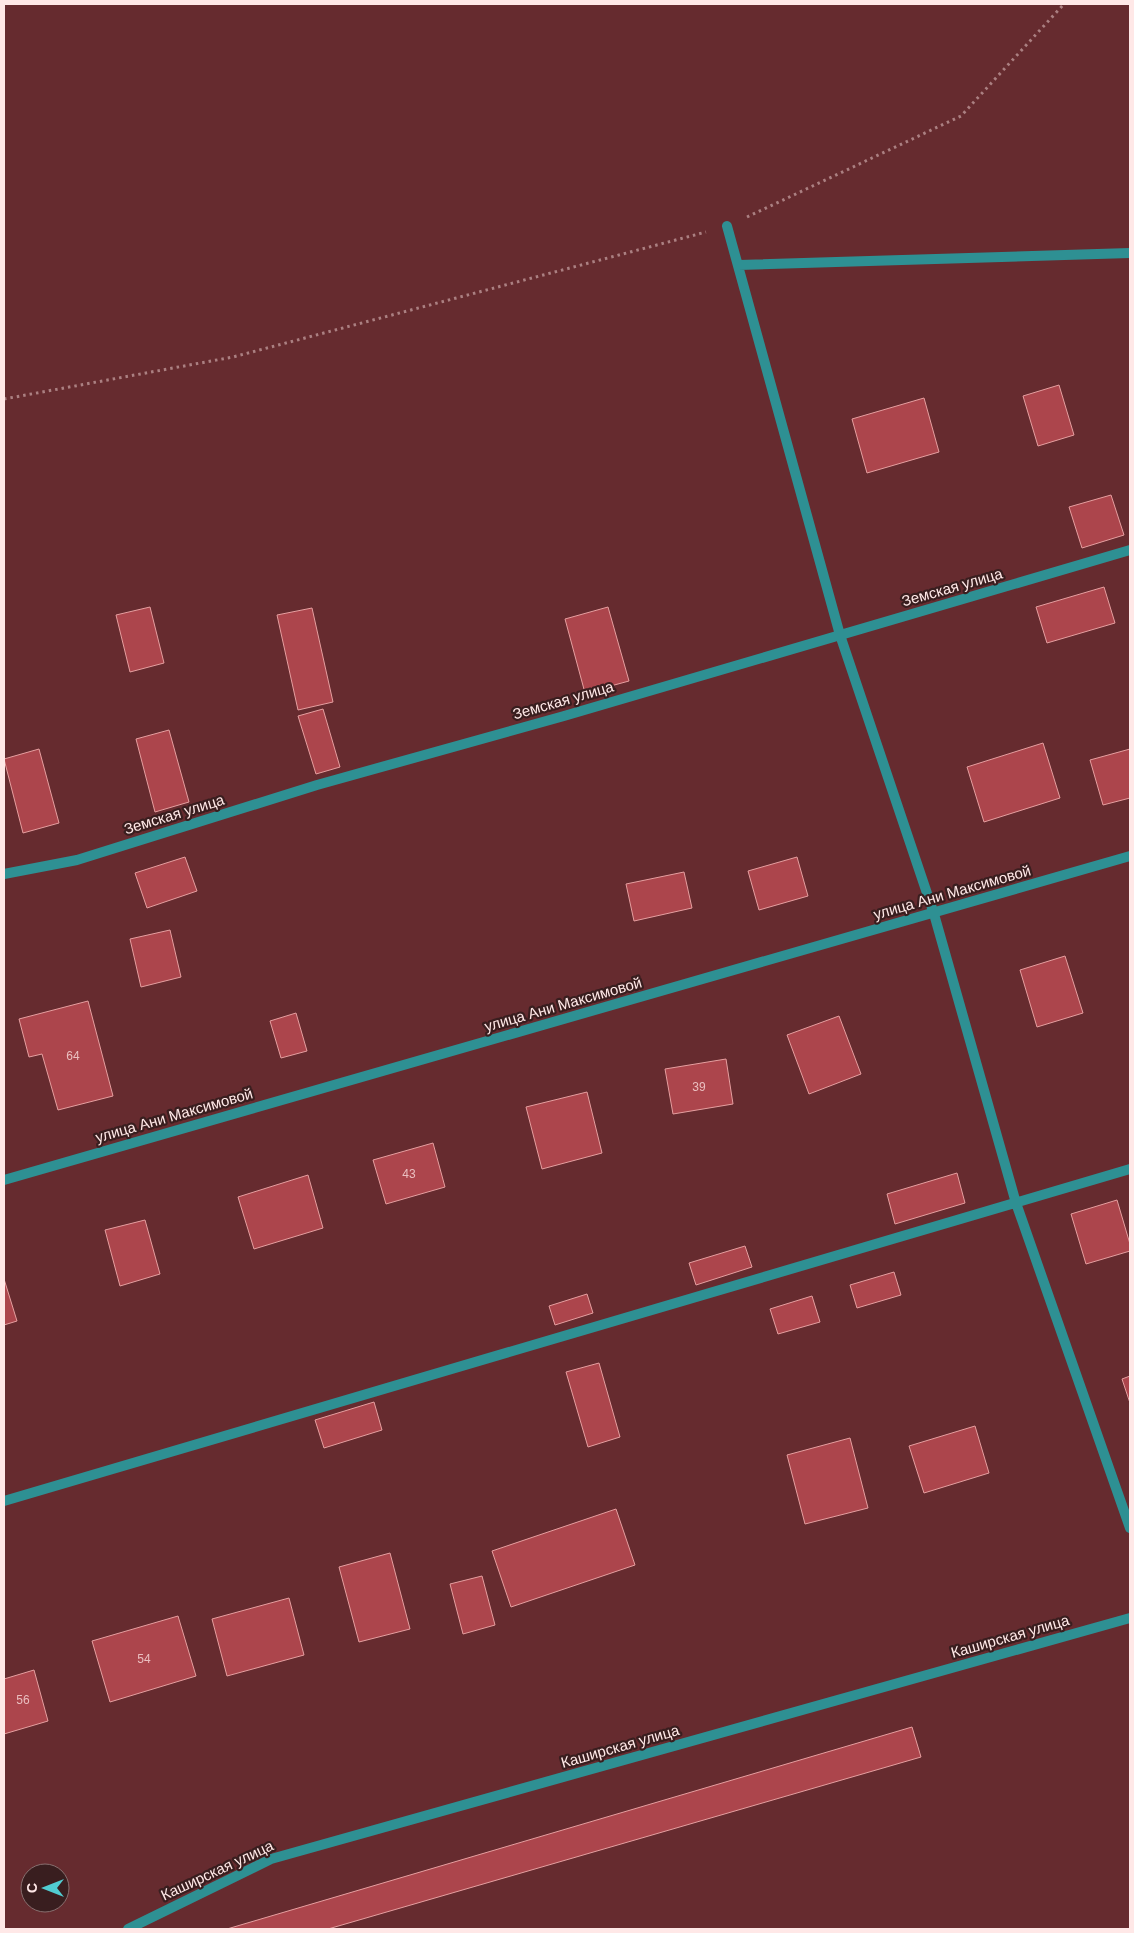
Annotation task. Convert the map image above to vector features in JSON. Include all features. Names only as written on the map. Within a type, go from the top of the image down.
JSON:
[{"type":"street","points":[[727,226],[840,635],[934,914],[1016,1202],[1130,1528]]},
{"type":"street","points":[[739,266],[1130,253]]},
{"type":"street","name":"Земская улица","points":[[4,874],[77,860],[318,785],[564,716],[1130,550]]},
{"type":"street","name":"улица Ани Максимовой","points":[[4,1180],[934,914],[1130,856]]},
{"type":"street","points":[[4,1501],[1130,1169]]},
{"type":"street","name":"Каширская улица","points":[[128,1929],[270,1859],[1130,1618]]},
{"type":"path","points":[[4,398],[233,357],[727,226],[961,116],[1064,4]]},
{"type":"building","points":[[1059,385],[1074,435],[1038,446],[1023,396]]},
{"type":"building","points":[[924,398],[939,452],[867,473],[852,419]]},
{"type":"building","points":[[1111,495],[1124,535],[1082,548],[1069,507]]},
{"type":"building","points":[[1104,587],[1115,623],[1047,643],[1036,607]]},
{"type":"building","points":[[150,607],[164,663],[130,672],[116,615]]},
{"type":"building","points":[[608,607],[629,681],[585,693],[565,619]]},
{"type":"building","points":[[312,608],[333,702],[298,710],[277,615]]},
{"type":"building","points":[[323,709],[340,767],[316,774],[298,716]]},
{"type":"building","points":[[169,730],[189,802],[155,812],[136,739]]},
{"type":"building","points":[[1043,743],[1060,798],[984,822],[967,767]]},
{"type":"building","points":[[39,749],[59,823],[23,833],[4,759]]},
{"type":"building","points":[[1130,749],[1130,798],[1103,805],[1090,760]]},
{"type":"building","points":[[185,857],[197,891],[147,908],[135,873]]},
{"type":"building","points":[[797,857],[808,896],[759,910],[748,871]]},
{"type":"building","points":[[684,872],[692,908],[634,921],[626,884]]},
{"type":"building","points":[[170,930],[181,977],[141,987],[130,939]]},
{"type":"building","points":[[1065,956],[1083,1013],[1037,1027],[1020,970]]},
{"type":"building","points":[[88,1001],[113,1096],[58,1110],[42,1054],[29,1057],[19,1019]]},
{"type":"building","points":[[296,1013],[307,1051],[281,1058],[270,1021]]},
{"type":"building","points":[[839,1016],[861,1074],[809,1094],[787,1035]]},
{"type":"building","points":[[726,1059],[733,1104],[673,1114],[665,1069]]},
{"type":"building","points":[[587,1092],[602,1153],[542,1169],[526,1107]]},
{"type":"building","points":[[433,1143],[445,1187],[386,1204],[373,1160]]},
{"type":"building","points":[[957,1173],[965,1203],[895,1224],[887,1194]]},
{"type":"building","points":[[308,1175],[323,1228],[254,1249],[238,1197]]},
{"type":"building","points":[[1117,1200],[1130,1244],[1130,1251],[1086,1264],[1071,1214]]},
{"type":"building","points":[[145,1220],[160,1274],[120,1286],[105,1230]]},
{"type":"building","points":[[745,1246],[752,1267],[696,1285],[689,1263]]},
{"type":"building","points":[[894,1272],[901,1295],[857,1308],[850,1285]]},
{"type":"building","points":[[4,1279],[17,1321],[4,1325]]},
{"type":"building","points":[[587,1294],[593,1313],[555,1325],[549,1306]]},
{"type":"building","points":[[812,1296],[820,1322],[778,1334],[770,1309]]},
{"type":"building","points":[[599,1363],[620,1437],[588,1447],[566,1372]]},
{"type":"building","points":[[1130,1376],[1130,1403],[1122,1379]]},
{"type":"building","points":[[374,1402],[382,1430],[324,1448],[315,1420]]},
{"type":"building","points":[[975,1426],[989,1473],[924,1493],[909,1446]]},
{"type":"building","points":[[850,1438],[868,1508],[805,1524],[787,1455]]},
{"type":"building","points":[[616,1509],[635,1565],[511,1607],[492,1551]]},
{"type":"building","points":[[390,1553],[410,1629],[359,1642],[339,1567]]},
{"type":"building","points":[[482,1576],[495,1625],[463,1634],[450,1584]]},
{"type":"building","points":[[289,1598],[304,1655],[227,1676],[212,1619]]},
{"type":"building","points":[[178,1616],[196,1676],[110,1702],[92,1641]]},
{"type":"building","points":[[34,1670],[48,1721],[4,1734],[4,1679]]},
{"type":"building","points":[[912,1727],[921,1757],[328,1929],[227,1929]]}]
